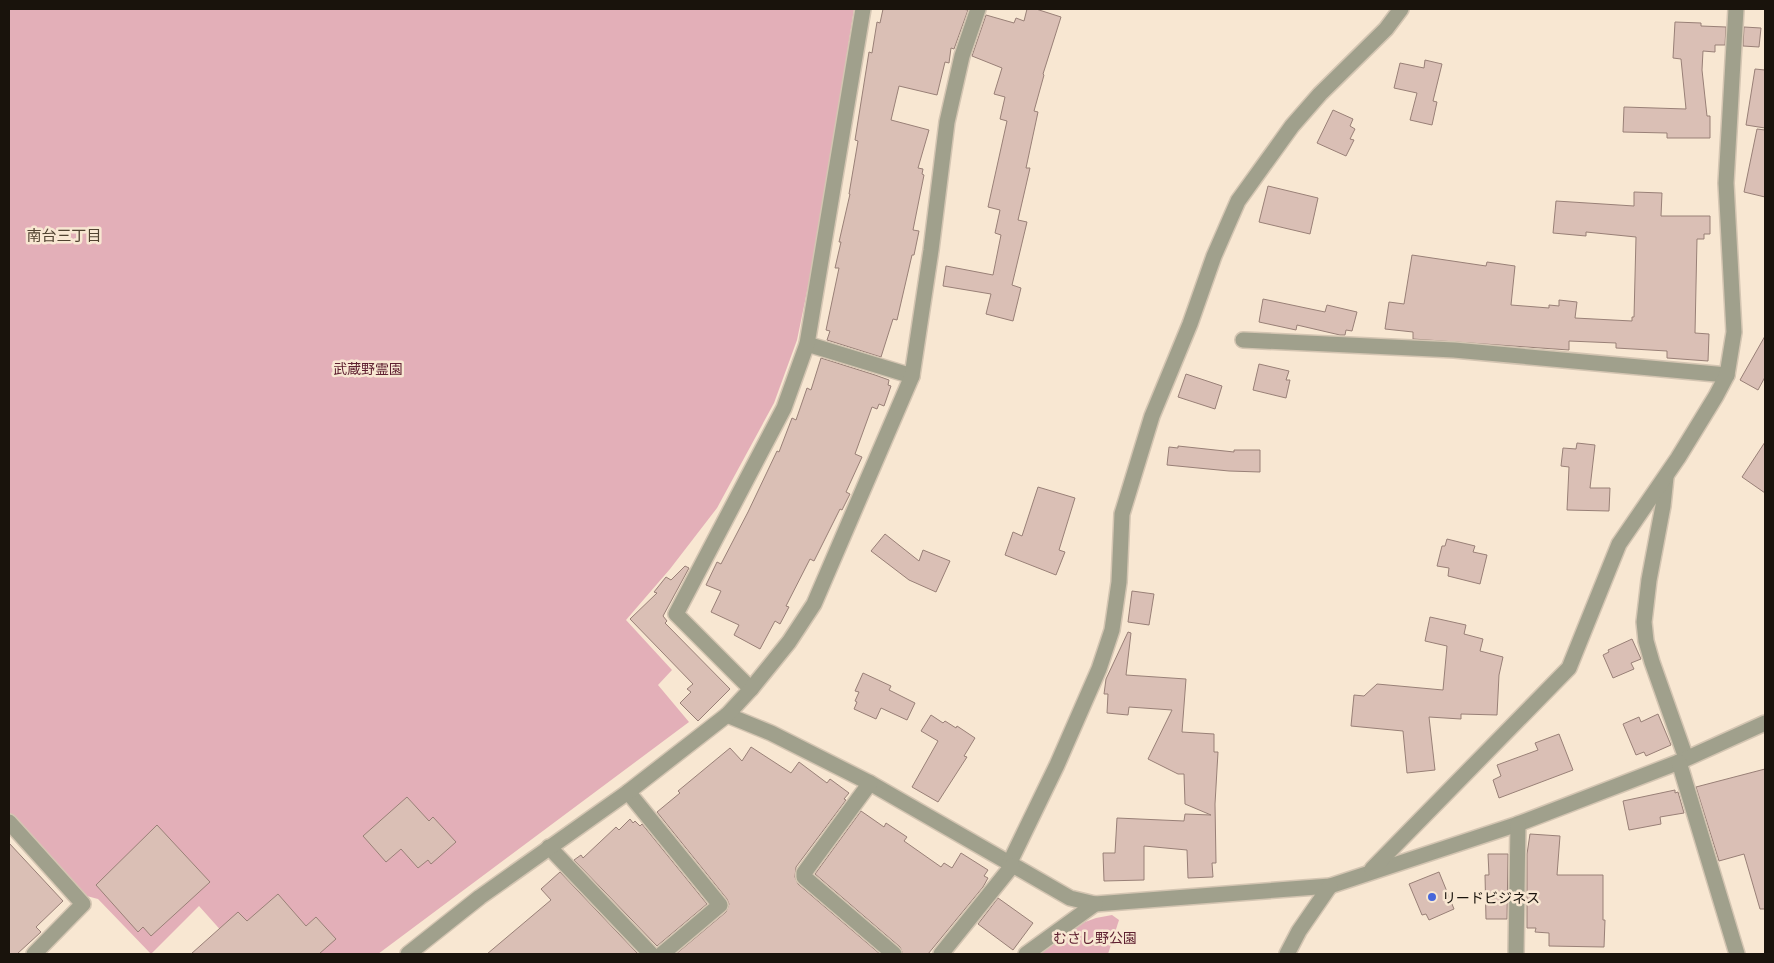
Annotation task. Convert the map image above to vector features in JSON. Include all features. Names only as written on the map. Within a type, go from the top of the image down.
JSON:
[{"type":"street","points":[[751,689],[676,614],[784,408],[807,344],[863,9]]},
{"type":"street","points":[[418,951],[480,897],[628,792],[727,715],[789,642],[814,604],[912,376],[932,250],[947,122],[962,56],[978,9]]},
{"type":"street","points":[[942,954],[1010,865],[1099,669],[1112,630],[1120,582],[1122,514],[1152,416],[1190,324],[1214,256],[1238,201],[1292,126],[1320,94],[1386,29],[1401,9]]},
{"type":"street","points":[[1369,872],[1569,668],[1619,544],[1666,476],[1716,396],[1727,374],[1734,332],[1726,184],[1736,9]]},
{"type":"street","points":[[1243,340],[1454,350],[1727,374]]},
{"type":"street","points":[[807,344],[912,376]]},
{"type":"street","points":[[1666,476],[1663,506],[1649,580],[1644,622],[1646,641],[1737,954]]},
{"type":"street","points":[[727,715],[771,733],[870,783],[1070,898],[1095,904],[1330,886],[1518,824],[1682,760],[1765,722]]},
{"type":"street","points":[[870,783],[804,873],[804,877],[894,954]]},
{"type":"street","points":[[628,792],[720,905],[662,954]]},
{"type":"street","points":[[9,822],[83,904],[34,954]]},
{"type":"street","points":[[1516,954],[1518,824]]},
{"type":"street","points":[[549,847],[651,954]]},
{"type":"street","points":[[1287,954],[1299,932],[1330,886]]},
{"type":"street","points":[[1026,954],[1095,904]]},
{"type":"green space","name":"武蔵野霊園","points":[[9,9],[854,9],[817,243],[797,340],[774,403],[717,508],[670,569],[626,620],[672,670],[658,685],[689,722],[378,954],[242,954],[199,906],[151,954],[98,899],[83,895],[9,812]]},
{"type":"green space","name":"むさし野公園","points":[[1112,915],[1119,920],[1108,954],[1038,954],[1085,922]]},
{"type":"building","points":[[883,9],[968,10],[954,49],[951,48],[949,63],[945,62],[937,95],[899,86],[891,120],[929,130],[918,168],[923,169],[922,174],[924,175],[913,230],[919,231],[914,255],[912,255],[897,320],[893,319],[881,357],[827,340],[830,331],[826,330],[839,268],[835,268],[850,194],[858,141],[855,140],[869,52],[872,53],[877,22],[880,23]]},
{"type":"building","points":[[1027,9],[1036,9],[1061,17],[1043,74],[1034,111],[1038,112],[1026,168],[1030,168],[1018,220],[1027,222],[1012,285],[1021,288],[1013,321],[986,314],[991,294],[943,286],[946,266],[993,275],[1001,235],[995,233],[1000,210],[988,207],[1007,121],[1000,119],[1005,97],[994,94],[1002,68],[972,56],[986,15],[1014,23],[1016,18],[1024,21]]},
{"type":"building","points":[[1675,22],[1701,23],[1701,26],[1726,27],[1725,45],[1715,45],[1715,52],[1703,51],[1702,70],[1707,116],[1710,116],[1710,138],[1667,138],[1667,133],[1623,132],[1624,107],[1686,109],[1681,59],[1673,58]]},
{"type":"building","points":[[1744,27],[1761,28],[1759,47],[1743,46]]},
{"type":"building","points":[[1425,60],[1442,64],[1433,101],[1437,102],[1432,125],[1410,120],[1417,93],[1394,88],[1400,63],[1424,68]]},
{"type":"building","points":[[1755,69],[1765,70],[1765,128],[1746,125]]},
{"type":"building","points":[[1333,110],[1353,119],[1350,126],[1355,129],[1350,139],[1354,140],[1346,156],[1317,143]]},
{"type":"building","points":[[1757,129],[1765,130],[1765,197],[1744,192]]},
{"type":"building","points":[[1268,186],[1318,198],[1310,234],[1259,222]]},
{"type":"building","points":[[1634,192],[1662,193],[1661,216],[1710,216],[1710,234],[1704,234],[1704,239],[1697,239],[1695,333],[1709,334],[1708,361],[1667,358],[1667,351],[1616,348],[1616,343],[1569,341],[1569,350],[1413,339],[1413,332],[1385,329],[1389,302],[1404,304],[1412,255],[1486,266],[1487,262],[1515,266],[1511,305],[1549,308],[1549,305],[1559,306],[1559,300],[1577,302],[1575,318],[1632,321],[1632,317],[1634,317],[1636,237],[1586,232],[1586,236],[1553,233],[1556,201],[1634,206]]},
{"type":"building","points":[[1263,299],[1325,312],[1327,305],[1357,312],[1352,331],[1346,330],[1345,335],[1297,325],[1296,330],[1259,322]]},
{"type":"building","points":[[1765,336],[1765,377],[1758,390],[1740,380]]},
{"type":"building","points":[[821,358],[889,380],[888,385],[891,386],[884,406],[879,404],[877,409],[872,407],[855,454],[862,457],[846,492],[850,494],[842,510],[840,509],[814,561],[810,559],[786,606],[789,607],[780,624],[775,621],[760,649],[734,635],[739,625],[711,612],[721,591],[706,585],[717,562],[721,564],[777,451],[779,452],[792,418],[796,420],[807,388],[811,390]]},
{"type":"building","points":[[1259,364],[1289,371],[1286,380],[1290,380],[1286,398],[1253,390]]},
{"type":"building","points":[[1186,374],[1222,386],[1215,409],[1178,397]]},
{"type":"building","points":[[1765,442],[1765,493],[1742,477]]},
{"type":"building","points":[[1577,443],[1595,445],[1590,488],[1610,488],[1609,511],[1567,510],[1569,467],[1561,466],[1563,448],[1576,449]]},
{"type":"building","points":[[1178,446],[1234,452],[1234,450],[1260,450],[1260,472],[1167,465],[1169,447],[1178,448]]},
{"type":"building","points":[[1038,487],[1075,498],[1059,550],[1065,552],[1056,575],[1005,555],[1013,532],[1022,536]]},
{"type":"building","points":[[885,534],[919,561],[923,550],[950,561],[936,592],[909,580],[871,551]]},
{"type":"building","points":[[1447,539],[1475,546],[1473,552],[1487,555],[1480,584],[1448,576],[1449,568],[1437,566],[1442,546],[1445,546]]},
{"type":"building","points":[[685,566],[689,568],[663,616],[667,621],[665,623],[730,689],[698,721],[680,703],[691,692],[687,689],[693,684],[630,619],[657,593],[654,592],[666,577],[671,580]]},
{"type":"building","points":[[1132,591],[1154,594],[1149,625],[1128,622]]},
{"type":"building","points":[[1430,617],[1466,625],[1464,634],[1483,639],[1480,651],[1503,657],[1499,675],[1497,715],[1461,714],[1461,719],[1429,717],[1435,770],[1407,773],[1403,731],[1351,726],[1354,695],[1364,696],[1377,684],[1443,690],[1447,646],[1425,641]]},
{"type":"building","points":[[1128,632],[1131,633],[1126,675],[1186,679],[1182,732],[1214,734],[1214,752],[1218,752],[1215,804],[1216,863],[1212,863],[1213,877],[1188,878],[1187,850],[1144,846],[1144,880],[1104,881],[1103,853],[1115,853],[1117,818],[1184,821],[1185,814],[1211,815],[1185,804],[1184,774],[1178,774],[1148,759],[1172,710],[1129,707],[1128,715],[1107,713],[1108,694],[1104,694],[1106,679]]},
{"type":"building","points":[[1632,639],[1641,659],[1631,663],[1634,669],[1613,678],[1603,655],[1609,652],[1608,650]]},
{"type":"building","points":[[863,673],[891,686],[889,690],[915,703],[907,720],[881,708],[876,719],[854,709],[859,692],[855,691]]},
{"type":"building","points":[[1658,714],[1671,745],[1646,756],[1644,752],[1636,755],[1623,724],[1639,717],[1641,722]]},
{"type":"building","points":[[931,715],[943,723],[945,721],[956,728],[957,726],[975,738],[964,756],[967,757],[938,802],[912,787],[938,741],[921,731]]},
{"type":"building","points":[[1559,734],[1573,770],[1499,798],[1493,780],[1501,776],[1497,765],[1538,750],[1535,743]]},
{"type":"building","points":[[751,747],[791,773],[799,762],[827,783],[830,779],[849,793],[844,799],[846,800],[796,867],[795,877],[798,884],[880,954],[676,954],[726,912],[729,904],[727,899],[657,812],[680,793],[678,791],[730,748],[742,761]]},
{"type":"building","points":[[1765,769],[1765,909],[1760,909],[1744,854],[1719,861],[1696,787]]},
{"type":"building","points":[[1675,790],[1675,793],[1678,792],[1684,813],[1660,817],[1661,824],[1629,830],[1623,801]]},
{"type":"building","points":[[407,797],[429,821],[433,817],[456,842],[431,864],[428,860],[418,868],[401,849],[386,862],[363,836]]},
{"type":"building","points":[[861,811],[884,827],[886,823],[907,837],[904,841],[941,867],[944,863],[952,868],[961,853],[988,870],[984,876],[988,878],[983,887],[928,954],[903,954],[900,947],[815,874]]},
{"type":"building","points":[[630,819],[633,823],[635,821],[640,826],[642,824],[707,904],[657,946],[574,860],[581,855],[583,858],[616,827],[619,830]]},
{"type":"building","points":[[157,825],[210,882],[151,936],[143,927],[138,932],[96,885]]},
{"type":"building","points":[[1530,834],[1560,836],[1557,875],[1603,875],[1604,947],[1549,946],[1549,933],[1535,932],[1536,928],[1527,928],[1527,854]]},
{"type":"building","points":[[9,843],[63,901],[36,927],[41,932],[17,954],[9,954]]},
{"type":"building","points":[[1488,854],[1508,854],[1507,919],[1486,919],[1485,875],[1489,875]]},
{"type":"building","points":[[560,872],[638,954],[487,954],[551,900],[541,889]]},
{"type":"building","name":"リードビジネス","points":[[1439,872],[1454,909],[1429,920],[1426,914],[1422,915],[1409,884]]},
{"type":"building","points":[[278,894],[306,926],[316,917],[336,939],[319,954],[191,954],[238,912],[247,921]]},
{"type":"building","points":[[998,898],[1033,923],[1013,950],[978,924]]},
{"type":"place","name":"リードビジネス","points":[[1432,897]]},
{"type":"district","name":"南台三丁目","points":[[64,235]]}]
